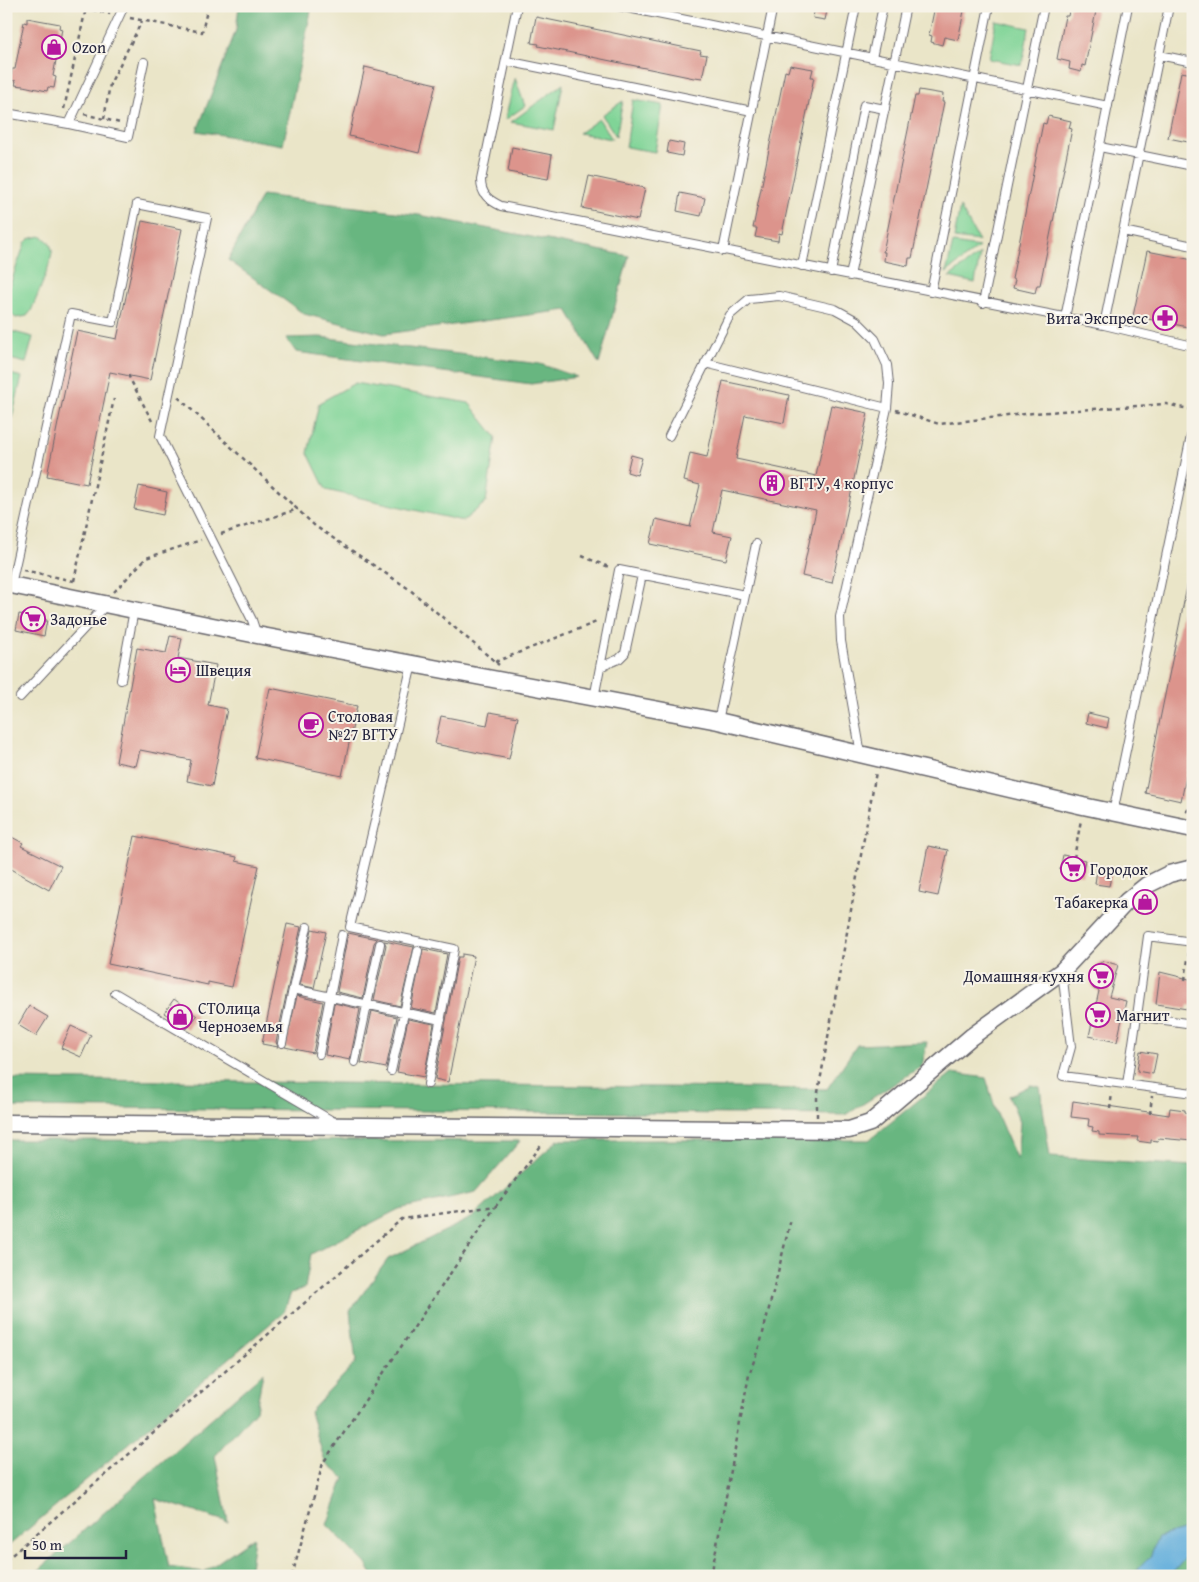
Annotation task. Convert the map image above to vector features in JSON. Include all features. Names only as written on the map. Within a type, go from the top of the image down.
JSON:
[{"type":"street","points":[[9,584],[257,635],[718,721],[1193,830]]},
{"type":"street","points":[[6,1123],[849,1130],[870,1123],[971,1037],[1062,971],[1127,901],[1147,885],[1169,874],[1193,868]]},
{"type":"lane","points":[[69,124],[124,6]]},
{"type":"lane","points":[[517,6],[481,180],[481,190],[490,201],[501,206],[983,303],[1104,325],[1193,346]]},
{"type":"lane","points":[[618,6],[1108,106]]},
{"type":"lane","points":[[723,251],[773,6]]},
{"type":"lane","points":[[802,266],[856,6]]},
{"type":"lane","points":[[872,58],[883,6]]},
{"type":"lane","points":[[850,276],[906,6]]},
{"type":"lane","points":[[931,292],[989,6]]},
{"type":"lane","points":[[983,303],[1044,6]]},
{"type":"lane","points":[[1065,318],[1128,6]]},
{"type":"lane","points":[[1104,325],[1169,6]]},
{"type":"lane","points":[[1159,55],[1193,62]]},
{"type":"lane","points":[[506,61],[752,111]]},
{"type":"lane","points":[[6,113],[128,137],[144,62]]},
{"type":"lane","points":[[831,272],[864,105],[884,109]]},
{"type":"lane","points":[[1100,147],[1193,166]]},
{"type":"lane","points":[[9,584],[71,314],[113,322],[137,204],[207,218],[160,436],[252,620],[257,635]]},
{"type":"lane","points":[[1123,232],[1193,246]]},
{"type":"lane","points":[[668,436],[730,315],[749,299],[779,296],[835,309],[857,321],[875,339],[887,365],[889,384],[887,408],[840,617],[841,641],[861,754]]},
{"type":"lane","points":[[705,363],[887,408]]},
{"type":"lane","points":[[1114,813],[1191,436],[1193,435]]},
{"type":"lane","points":[[718,721],[756,544]]},
{"type":"lane","points":[[594,698],[619,570],[745,596]]},
{"type":"lane","points":[[600,667],[619,660],[625,653],[642,575]]},
{"type":"lane","points":[[20,697],[106,604]]},
{"type":"lane","points":[[121,680],[134,610]]},
{"type":"lane","points":[[412,664],[350,927],[454,949],[428,1084]]},
{"type":"lane","points":[[282,1044],[307,927]]},
{"type":"lane","points":[[319,1054],[342,935]]},
{"type":"lane","points":[[1127,1084],[1148,936],[1192,942]]},
{"type":"lane","points":[[355,1062],[380,944]]},
{"type":"lane","points":[[391,1071],[418,951]]},
{"type":"lane","points":[[1062,971],[1070,1047],[1063,1076],[1193,1093]]},
{"type":"lane","points":[[293,989],[441,1020]]},
{"type":"lane","points":[[115,993],[342,1126]]},
{"type":"lane","points":[[1136,1016],[1193,1024]]},
{"type":"path","points":[[6,12],[8,6]]},
{"type":"path","points":[[77,6],[202,32],[208,6]]},
{"type":"path","points":[[69,124],[63,109],[86,8]]},
{"type":"path","points":[[104,119],[110,84],[142,20]]},
{"type":"path","points":[[63,109],[130,125]]},
{"type":"path","points":[[128,375],[160,436]]},
{"type":"path","points":[[170,389],[315,526],[409,589],[501,666]]},
{"type":"path","points":[[71,597],[114,399]]},
{"type":"path","points":[[887,408],[939,424],[1033,413],[1166,404],[1193,410]]},
{"type":"path","points":[[106,604],[114,590],[146,558],[298,509]]},
{"type":"path","points":[[582,556],[598,564],[619,570]]},
{"type":"path","points":[[495,662],[610,616]]},
{"type":"path","points":[[817,1130],[817,1098],[879,759]]},
{"type":"path","points":[[1185,980],[1192,942]]},
{"type":"path","points":[[1110,1109],[1114,1082]]},
{"type":"path","points":[[1150,1114],[1153,1087]]},
{"type":"path","points":[[292,1576],[323,1463],[496,1206],[553,1129]]},
{"type":"path","points":[[6,1560],[402,1219],[496,1206]]},
{"type":"path","points":[[711,1576],[748,1375],[761,1341],[791,1219]]},
{"type":"green space","points":[[239,6],[312,6],[283,145],[197,131],[236,30]]},
{"type":"green space","points":[[996,21],[1029,28],[1022,65],[989,59]]},
{"type":"green space","points":[[515,78],[525,106],[505,120]]},
{"type":"green space","points":[[563,84],[554,130],[511,122]]},
{"type":"green space","points":[[633,100],[663,105],[655,152],[626,147]]},
{"type":"green space","points":[[623,101],[616,136],[602,115]]},
{"type":"green space","points":[[599,119],[612,139],[579,133]]},
{"type":"green space","points":[[262,195],[419,215],[629,256],[599,364],[567,310],[384,334],[304,314],[228,260]]},
{"type":"green space","points":[[960,207],[979,241],[954,238]]},
{"type":"green space","points":[[40,236],[47,240],[51,246],[52,251],[49,263],[31,311],[27,316],[16,318],[7,311],[6,296],[25,243],[29,239]]},
{"type":"green space","points":[[953,243],[979,247],[946,273]]},
{"type":"green space","points":[[980,254],[975,283],[949,277]]},
{"type":"green space","points":[[6,330],[33,337],[26,363],[6,358]]},
{"type":"green space","points":[[320,337],[540,364],[577,377],[531,384],[296,352],[286,338]]},
{"type":"green space","points":[[6,373],[22,377],[6,441]]},
{"type":"green space","points":[[355,383],[469,403],[496,437],[486,502],[463,521],[326,490],[308,453],[319,403]]},
{"type":"green space","points":[[927,1042],[922,1066],[846,1115],[6,1107],[6,1079],[827,1089],[857,1045]]},
{"type":"green space","points":[[952,1073],[986,1078],[997,1114],[1017,1160],[1020,1122],[1009,1096],[1031,1085],[1040,1087],[1050,1157],[1193,1166],[1193,1576],[373,1576],[366,1564],[327,1525],[344,1478],[325,1462],[310,1412],[356,1362],[350,1311],[388,1259],[473,1217],[558,1140],[869,1140]]},
{"type":"green space","points":[[6,1140],[520,1141],[476,1192],[399,1209],[311,1254],[305,1288],[291,1293],[284,1312],[6,1548]]},
{"type":"green space","points":[[263,1373],[256,1410],[215,1456],[228,1522],[155,1499],[169,1567],[204,1572],[254,1537],[249,1576],[32,1576]]},
{"type":"water","points":[[1193,1527],[1193,1549],[1170,1576],[1131,1576],[1150,1557],[1158,1537]]},
{"type":"building","points":[[815,6],[828,6],[825,20],[813,18]]},
{"type":"building","points":[[935,6],[965,6],[958,40],[944,37],[942,45],[931,42],[932,36],[929,35]]},
{"type":"building","points":[[1070,6],[1097,6],[1085,66],[1082,65],[1081,72],[1069,69],[1070,62],[1057,59],[1065,16],[1068,16]]},
{"type":"building","points":[[536,17],[701,51],[700,54],[707,55],[702,78],[694,78],[538,46],[539,44],[531,43]]},
{"type":"building","points":[[27,18],[60,24],[59,28],[62,29],[53,76],[56,77],[54,88],[48,87],[47,91],[15,85],[16,81],[10,80],[12,69],[15,69],[24,22],[27,23]]},
{"type":"building","points":[[790,65],[813,69],[811,77],[814,77],[782,234],[779,233],[778,241],[755,237],[757,228],[753,228],[785,71],[788,72]]},
{"type":"building","points":[[365,67],[436,84],[419,153],[349,136]]},
{"type":"building","points":[[1181,72],[1193,74],[1193,143],[1168,138]]},
{"type":"building","points":[[919,90],[943,94],[942,102],[944,102],[912,258],[909,258],[908,266],[884,261],[885,252],[883,252],[915,96],[918,96]]},
{"type":"building","points":[[1048,116],[1071,121],[1069,128],[1072,129],[1040,285],[1037,285],[1035,293],[1013,288],[1015,280],[1012,279],[1043,123],[1046,124]]},
{"type":"building","points":[[669,141],[684,144],[682,156],[667,153]]},
{"type":"building","points":[[512,147],[552,155],[548,179],[508,172]]},
{"type":"building","points":[[589,176],[645,188],[638,220],[582,208]]},
{"type":"building","points":[[680,193],[705,198],[701,216],[677,211]]},
{"type":"building","points":[[142,221],[182,229],[150,380],[110,372],[87,484],[47,476],[77,331],[117,339]]},
{"type":"building","points":[[1147,251],[1193,260],[1193,328],[1133,316]]},
{"type":"building","name":"ВГТУ, 4 корпус","points":[[723,381],[789,395],[784,423],[745,415],[736,459],[816,476],[831,405],[868,413],[832,583],[802,576],[816,510],[722,490],[713,532],[732,536],[726,560],[650,544],[656,519],[690,527],[700,485],[684,481],[690,453],[707,457]]},
{"type":"building","points":[[631,455],[642,458],[637,475],[627,472]]},
{"type":"building","points":[[139,486],[167,492],[163,515],[134,509]]},
{"type":"building","points":[[1188,582],[1193,583],[1193,744],[1181,801],[1145,793]]},
{"type":"building","points":[[19,614],[47,620],[44,636],[16,630]]},
{"type":"building","points":[[170,636],[182,638],[178,658],[216,665],[208,705],[227,709],[212,786],[187,781],[191,760],[140,750],[136,766],[116,762],[137,648],[166,653]]},
{"type":"building","points":[[270,688],[357,706],[342,776],[255,758]]},
{"type":"building","points":[[490,712],[518,717],[509,759],[435,744],[441,716],[487,725]]},
{"type":"building","points":[[1088,713],[1109,718],[1107,728],[1086,723]]},
{"type":"building","points":[[6,834],[23,843],[21,846],[61,866],[49,890],[6,866]]},
{"type":"building","points":[[135,836],[237,857],[236,861],[259,866],[232,987],[208,982],[208,985],[108,964]]},
{"type":"building","points":[[928,846],[948,850],[938,896],[919,892]]},
{"type":"building","points":[[1063,855],[1085,860],[1082,875],[1060,870]]},
{"type":"building","points":[[1097,869],[1112,872],[1109,886],[1095,884]]},
{"type":"building","points":[[287,924],[301,927],[276,1042],[278,1047],[262,1044]]},
{"type":"building","points":[[312,929],[326,932],[314,988],[300,985]]},
{"type":"building","points":[[348,933],[377,939],[374,943],[363,998],[337,992]]},
{"type":"building","points":[[384,941],[414,947],[400,1006],[374,1000],[386,945]]},
{"type":"building","points":[[423,949],[447,954],[436,1013],[411,1008]]},
{"type":"building","points":[[462,954],[474,956],[448,1082],[435,1079],[458,957],[462,957]]},
{"type":"building","points":[[1104,961],[1118,965],[1109,997],[1126,1001],[1117,1042],[1089,1036],[1099,991],[1094,989],[1091,983],[1096,965]]},
{"type":"building","points":[[1160,972],[1193,980],[1193,1006],[1188,1005],[1187,1009],[1156,1004]]},
{"type":"building","points":[[297,996],[323,1002],[313,1053],[285,1047]]},
{"type":"building","points":[[174,999],[197,1016],[187,1029],[164,1013]]},
{"type":"building","points":[[334,1003],[360,1009],[350,1060],[325,1055]]},
{"type":"building","points":[[29,1006],[48,1017],[36,1036],[18,1025]]},
{"type":"building","points":[[372,1011],[397,1017],[386,1068],[361,1063]]},
{"type":"building","points":[[408,1019],[434,1024],[424,1077],[397,1072]]},
{"type":"building","points":[[71,1026],[91,1035],[81,1057],[61,1048]]},
{"type":"building","points":[[1140,1051],[1157,1054],[1153,1074],[1137,1071]]},
{"type":"building","points":[[1073,1101],[1169,1115],[1170,1108],[1185,1110],[1185,1112],[1193,1114],[1192,1141],[1159,1138],[1158,1141],[1151,1140],[1151,1143],[1137,1141],[1138,1137],[1099,1135],[1099,1132],[1092,1131],[1093,1127],[1088,1126],[1089,1119],[1071,1117]]},
{"type":"place","name":"Ozon","points":[[54,47]]},
{"type":"place","name":"Вита Экспресс","points":[[1165,318]]},
{"type":"place","name":"ВГТУ, 4 корпус","points":[[772,483]]},
{"type":"place","name":"Задонье","points":[[33,619]]},
{"type":"place","name":"Швеция","points":[[178,670]]},
{"type":"place","name":"Столовая №27 ВГТУ","points":[[311,725]]},
{"type":"place","name":"Городок","points":[[1073,869]]},
{"type":"place","name":"Табакерка","points":[[1145,902]]},
{"type":"place","name":"Домашняя кухня","points":[[1101,976]]},
{"type":"place","name":"Магнит","points":[[1098,1015]]},
{"type":"place","name":"СТОлица Черноземья","points":[[180,1017]]}]
